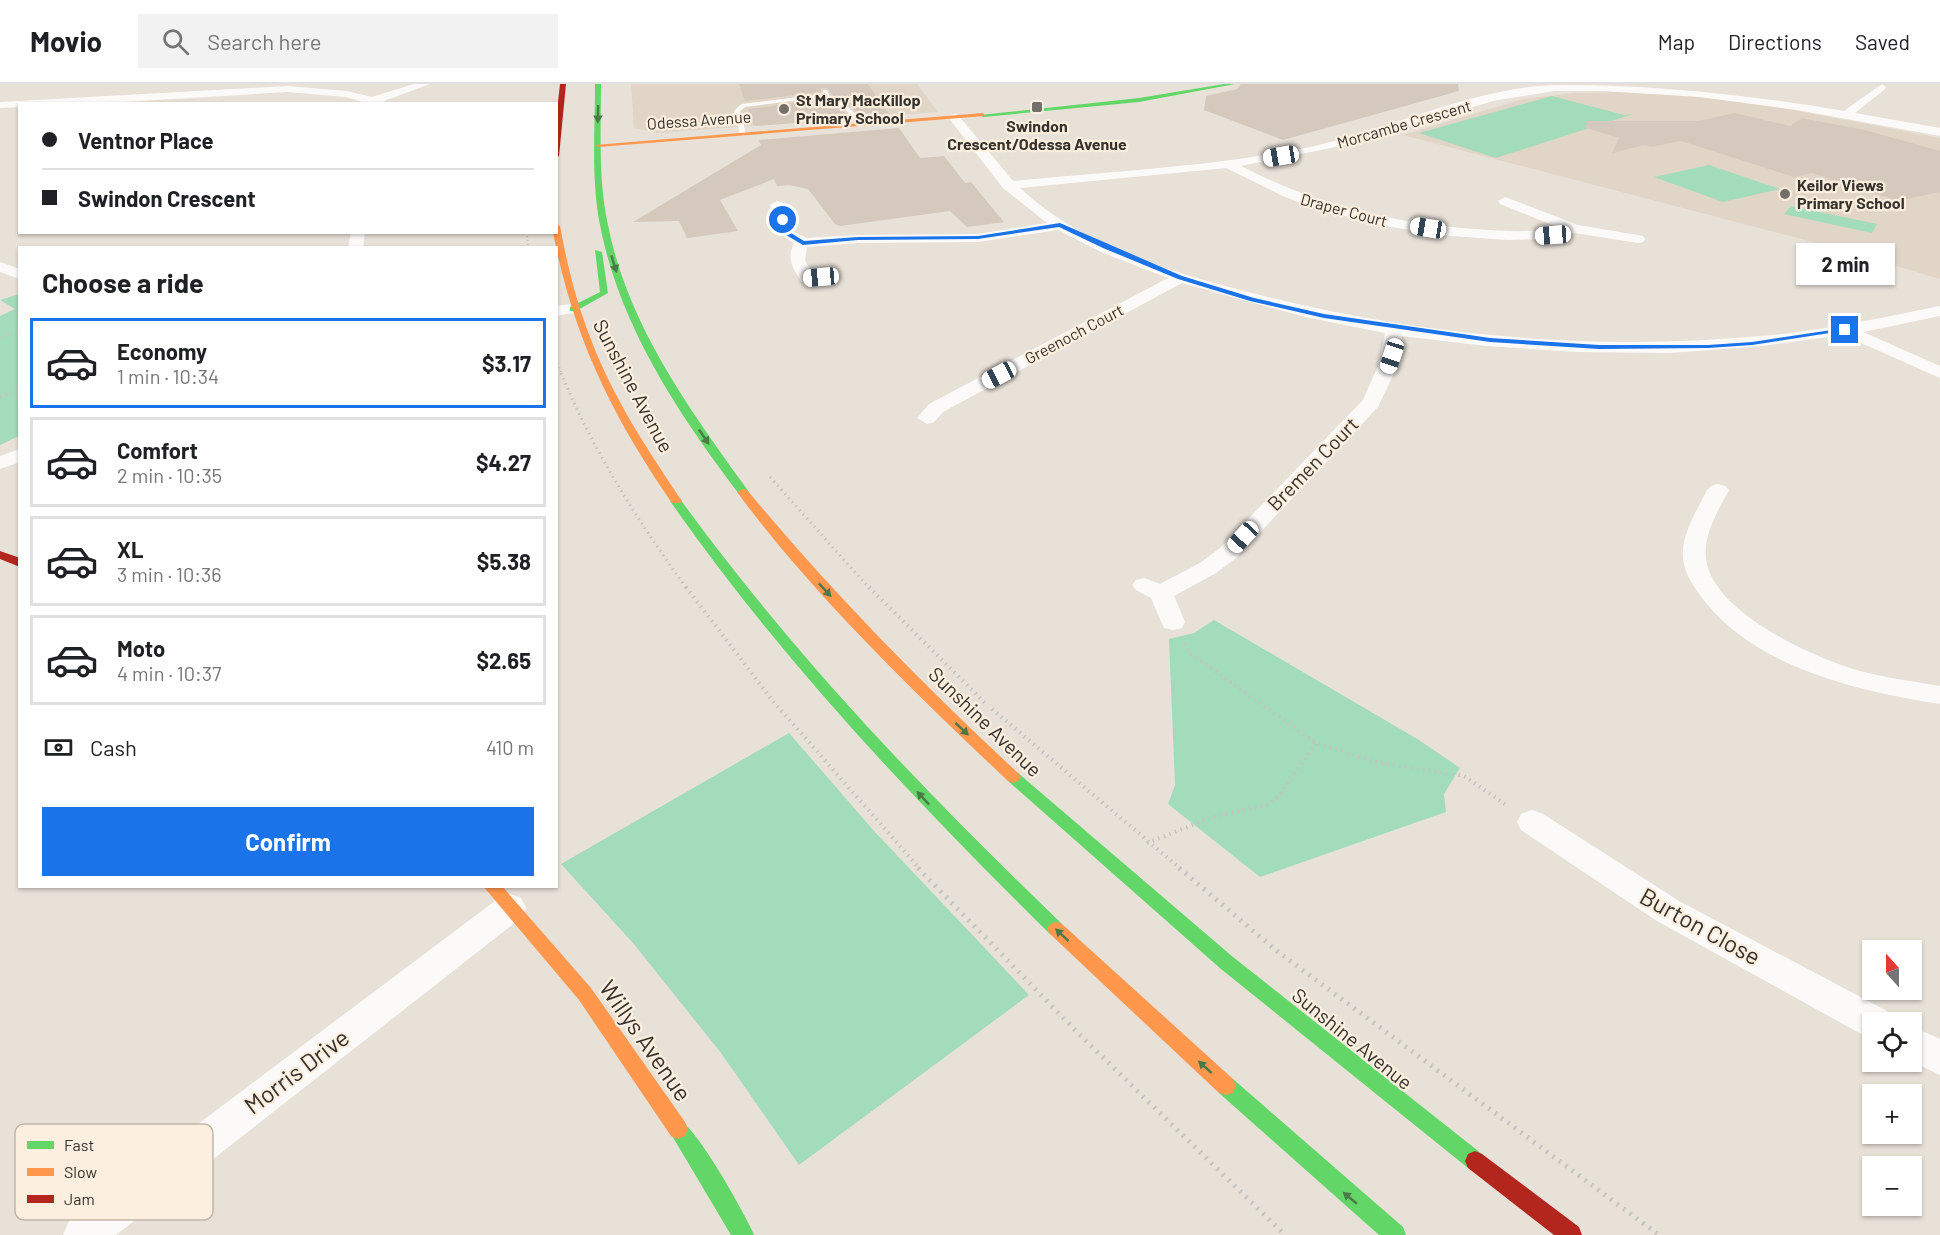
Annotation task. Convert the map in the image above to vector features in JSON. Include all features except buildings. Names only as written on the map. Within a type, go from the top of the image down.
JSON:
[{"type":"main road","points":[[561,150],[563,84]]},
{"type":"main road","name":"Sunshine Avenue","points":[[598,84],[593,145],[603,221],[614,267],[650,348],[675,392],[738,485],[822,587],[950,718],[1119,872],[1388,1093],[1571,1235]]},
{"type":"main road","name":"Odessa Avenue","points":[[593,145],[1138,102],[1232,84]]},
{"type":"main road","points":[[565,310],[593,301],[604,293],[605,286],[598,252],[603,221]]},
{"type":"main road","name":"Sunshine Avenue","points":[[558,249],[565,310],[583,338],[618,409],[675,501],[738,586],[816,682],[946,822],[1028,904],[1332,1182],[1395,1235]]},
{"type":"main road","points":[[0,555],[18,562]]},
{"type":"main road","name":"Willys Avenue","points":[[501,897],[585,994],[650,1084],[702,1164],[743,1235]]},
{"type":"street","points":[[80,102],[288,89],[347,94],[379,102],[425,84]]},
{"type":"street","points":[[1846,114],[1886,87],[1868,84]]},
{"type":"street","name":"Morcambe Crescent","points":[[1008,185],[1227,164],[1311,150],[1497,96],[1552,88],[1678,88],[1748,97],[1940,132]]},
{"type":"street","points":[[0,105],[18,104]]},
{"type":"street","points":[[954,117],[1008,185],[1027,202],[1060,225],[1180,278],[1252,299],[1324,316],[1394,328],[1545,344],[1658,348],[1752,344],[1845,330],[1940,311]]},
{"type":"street","name":"Draper Court","points":[[1227,164],[1256,181],[1302,200],[1394,223],[1504,235],[1553,235],[1575,229]]},
{"type":"street","name":"Draper Court","points":[[1505,201],[1575,229],[1638,239]]},
{"type":"street","points":[[777,205],[788,234],[803,243],[858,239],[978,238],[1060,225]]},
{"type":"street","points":[[803,243],[796,256],[808,280]]},
{"type":"street","points":[[0,267],[18,282]]},
{"type":"street","name":"Greenoch Court","points":[[927,410],[1180,278]]},
{"type":"street","name":"Bremen Court","points":[[1173,622],[1153,589],[1200,573],[1228,553],[1371,403],[1384,380],[1392,356],[1394,328]]},
{"type":"street","points":[[1845,330],[1940,373]]},
{"type":"street","points":[[0,463],[18,456]]},
{"type":"street","points":[[1718,490],[1695,539],[1695,565],[1706,590],[1737,618],[1778,645],[1829,670],[1883,686],[1940,695]]},
{"type":"street","name":"Burton Close","points":[[1532,822],[1668,911],[1862,1016]]},
{"type":"street","name":"Morris Drive","points":[[213,1130],[501,897]]},
{"type":"street","points":[[1922,1049],[1940,1058]]},
{"type":"street","name":"Morris Drive","points":[[83,1235],[102,1220]]},
{"type":"lane","points":[[743,134],[736,111],[743,105],[806,96],[827,95],[827,98],[844,105],[864,124]]},
{"type":"path","points":[[0,337],[18,332]]},
{"type":"path","points":[[558,364],[584,423],[626,497],[655,543],[749,674],[924,875],[1188,1142],[1285,1235]]},
{"type":"path","points":[[0,397],[18,391]]},
{"type":"path","points":[[763,468],[874,594],[988,705],[1147,843],[1276,951],[1659,1235]]},
{"type":"path","points":[[1173,622],[1191,654],[1316,743],[1379,763],[1464,776],[1532,822]]},
{"type":"path","points":[[1147,843],[1213,817],[1267,805],[1280,795],[1316,743]]},
{"type":"shaded area","name":"St Mary MacKillop Primary School","points":[[631,84],[917,84],[938,112],[657,133],[634,128]]},
{"type":"shaded area","name":"Keilor Views Primary School","points":[[1574,93],[1684,95],[1768,105],[1940,138],[1940,279],[1847,251],[1403,135],[1523,99]]},
{"type":"green space","points":[[1552,96],[1624,115],[1633,114],[1496,158],[1419,133]]},
{"type":"green space","points":[[1709,165],[1780,189],[1723,202],[1654,177]]},
{"type":"green space","points":[[1791,206],[1877,224],[1872,233],[1784,214]]},
{"type":"green space","points":[[18,294],[18,436],[0,445],[0,316],[15,309],[0,300]]},
{"type":"green space","points":[[1214,620],[1419,740],[1460,768],[1444,794],[1446,812],[1260,877],[1168,804],[1175,785],[1169,639],[1194,633]]},
{"type":"green space","points":[[789,733],[874,831],[1029,995],[799,1165],[721,1053],[633,943],[561,864]]},
{"type":"traffic: fast","points":[[598,84],[601,208],[613,261],[625,296],[678,400],[699,433],[743,492]]},
{"type":"traffic: fast","points":[[983,115],[1108,104],[1170,96],[1232,84]]},
{"type":"traffic: fast","points":[[573,309],[604,293],[598,252]]},
{"type":"traffic: fast","points":[[676,501],[762,616],[855,724],[954,828],[1056,929]]},
{"type":"traffic: fast","points":[[1013,777],[1227,963],[1475,1161]]},
{"type":"traffic: fast","points":[[1226,1086],[1395,1235]]},
{"type":"traffic: fast","points":[[678,1129],[702,1164],[743,1235]]},
{"type":"traffic: slow","points":[[598,145],[983,115]]},
{"type":"traffic: slow","points":[[558,234],[573,303],[599,371],[633,435],[676,501]]},
{"type":"traffic: slow","points":[[743,492],[806,567],[873,640],[1013,777]]},
{"type":"traffic: slow","points":[[493,888],[585,994],[678,1129]]},
{"type":"traffic: slow","points":[[1056,929],[1226,1086]]},
{"type":"traffic: jam","points":[[558,135],[563,84]]},
{"type":"traffic: jam","points":[[0,555],[18,562]]},
{"type":"traffic: jam","points":[[1475,1161],[1571,1235]]},
{"type":"place","name":"Swindon Crescent/Odessa Avenue","points":[[1037,107]]},
{"type":"place","name":"St Mary MacKillop Primary School","points":[[784,109]]},
{"type":"place","name":"Keilor Views Primary School","points":[[1785,194]]},
{"type":"route","points":[[783,220],[788,234],[803,243],[858,239],[978,238],[1060,225],[1180,278],[1252,299],[1324,316],[1441,335],[1545,344],[1658,348],[1752,344],[1845,330]]}]
